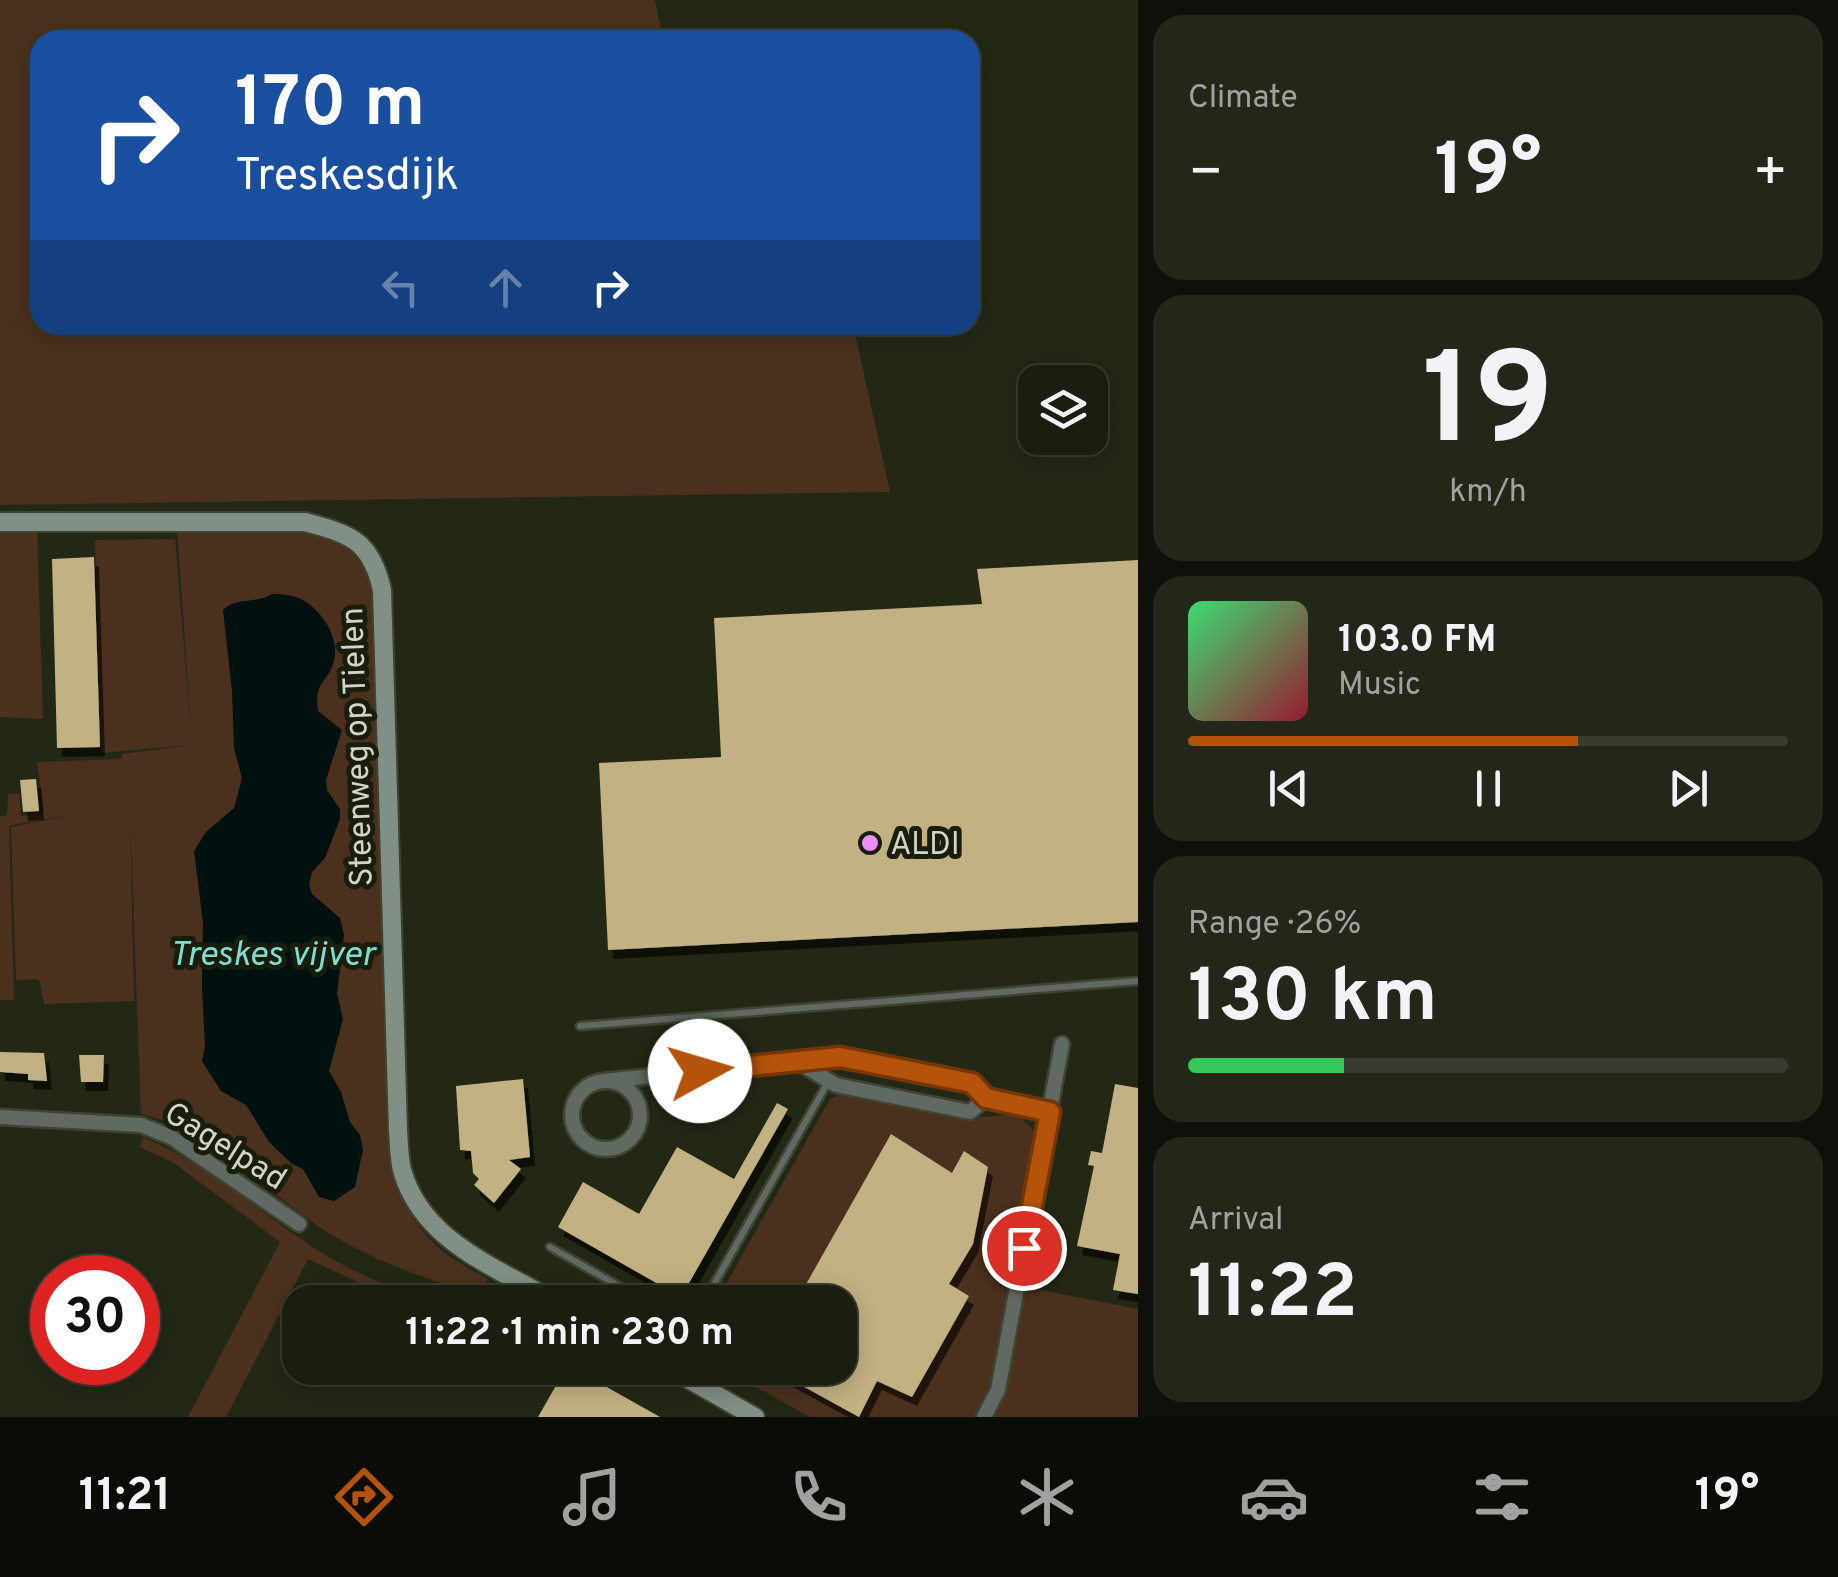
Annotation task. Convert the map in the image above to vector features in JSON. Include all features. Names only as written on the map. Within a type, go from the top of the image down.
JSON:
[{"type":"street","name":"Steenweg op Tielen","points":[[0,522],[305,522],[346,533],[362,547],[373,563],[382,590],[402,1170],[420,1208],[443,1236],[527,1285]]},
{"type":"street","points":[[984,1417],[998,1390],[1062,1044]]},
{"type":"street","points":[[658,1075],[646,1092],[636,1129],[623,1144],[604,1148],[585,1142],[573,1126],[573,1105],[584,1088],[603,1081],[658,1075],[796,1062],[840,1057],[972,1083],[986,1098],[1050,1112]]},
{"type":"street","points":[[796,1062],[836,1085],[970,1112],[986,1098]]},
{"type":"street","points":[[603,1081],[631,1092],[639,1110]]},
{"type":"street","name":"Gagelpad","points":[[0,1117],[141,1124],[170,1137],[299,1224]]},
{"type":"street","points":[[699,1385],[755,1417]]},
{"type":"lane","points":[[580,1026],[1138,982]]},
{"type":"lane","points":[[714,1285],[828,1081]]},
{"type":"lane","points":[[550,1248],[616,1285]]},
{"type":"shaded area","points":[[0,0],[655,0],[661,30],[30,30],[30,335],[855,335],[890,492],[0,505]]},
{"type":"shaded area","points":[[177,526],[351,526],[372,545],[378,562],[381,601],[378,813],[391,1159],[405,1201],[423,1232],[450,1256],[488,1279],[484,1285],[447,1285],[365,1253],[307,1218],[215,1148],[166,1122],[141,1114],[130,813],[134,1001],[44,1004],[37,979],[16,980],[11,827],[71,815],[9,827],[14,1000],[0,1000],[0,817],[7,815],[8,794],[19,793],[21,816],[44,812],[37,762],[121,759],[122,754],[190,745],[101,753],[95,540],[175,539],[192,742]]},
{"type":"shaded area","points":[[0,531],[37,531],[43,719],[0,717]]},
{"type":"shaded area","points":[[845,1092],[970,1118],[1017,1114],[1034,1131],[1037,1151],[986,1401],[977,1417],[810,1417],[753,1385],[857,1385],[857,1285],[726,1285],[830,1099]]},
{"type":"shaded area","points":[[143,1137],[166,1148],[209,1173],[325,1255],[388,1285],[364,1285],[308,1259],[295,1285],[282,1285],[282,1309],[226,1417],[188,1417],[280,1242],[174,1163],[140,1147]]},
{"type":"shaded area","points":[[1030,1262],[1041,1264],[1036,1289],[1138,1309],[1138,1417],[993,1417],[1006,1382]]},
{"type":"water","name":"Treskes vijver","points":[[272,594],[296,597],[310,605],[328,626],[335,652],[317,701],[318,711],[342,730],[326,780],[327,790],[340,809],[340,819],[325,858],[312,872],[309,885],[312,894],[340,918],[344,935],[337,994],[343,1019],[329,1071],[341,1092],[350,1122],[360,1135],[363,1150],[355,1187],[334,1201],[319,1197],[303,1169],[269,1142],[246,1105],[221,1091],[202,1061],[203,923],[194,851],[206,832],[234,808],[242,778],[234,748],[223,610],[234,603]]},
{"type":"building","points":[[94,557],[100,747],[57,748],[52,559]]},
{"type":"building","name":"ALDI","points":[[1138,560],[1138,922],[608,950],[599,763],[721,757],[714,618],[982,604],[977,569]]},
{"type":"building","points":[[36,779],[39,811],[23,812],[20,780]]},
{"type":"building","points":[[0,1052],[44,1053],[47,1081],[28,1080],[28,1074],[0,1072]]},
{"type":"building","points":[[79,1055],[104,1055],[103,1082],[81,1082]]},
{"type":"building","points":[[523,1079],[530,1157],[509,1160],[521,1169],[494,1203],[474,1185],[479,1179],[473,1173],[471,1151],[460,1150],[456,1086]]},
{"type":"building","points":[[1115,1084],[1138,1088],[1138,1294],[1113,1290],[1120,1254],[1077,1246],[1094,1166],[1088,1165],[1091,1151],[1102,1153]]},
{"type":"building","points":[[777,1103],[788,1109],[688,1285],[660,1285],[558,1227],[583,1182],[639,1214],[677,1147],[734,1179]]},
{"type":"building","points":[[891,1134],[952,1173],[964,1151],[988,1167],[973,1244],[949,1284],[969,1296],[912,1397],[877,1381],[859,1417],[801,1385],[857,1385],[857,1285],[806,1285]]},
{"type":"building","points":[[556,1385],[603,1385],[660,1417],[538,1417]]},
{"type":"place","name":"ALDI","points":[[870,843]]},
{"type":"route","points":[[700,1071],[840,1057],[972,1083],[986,1098],[1050,1112],[1024,1248]]}]
